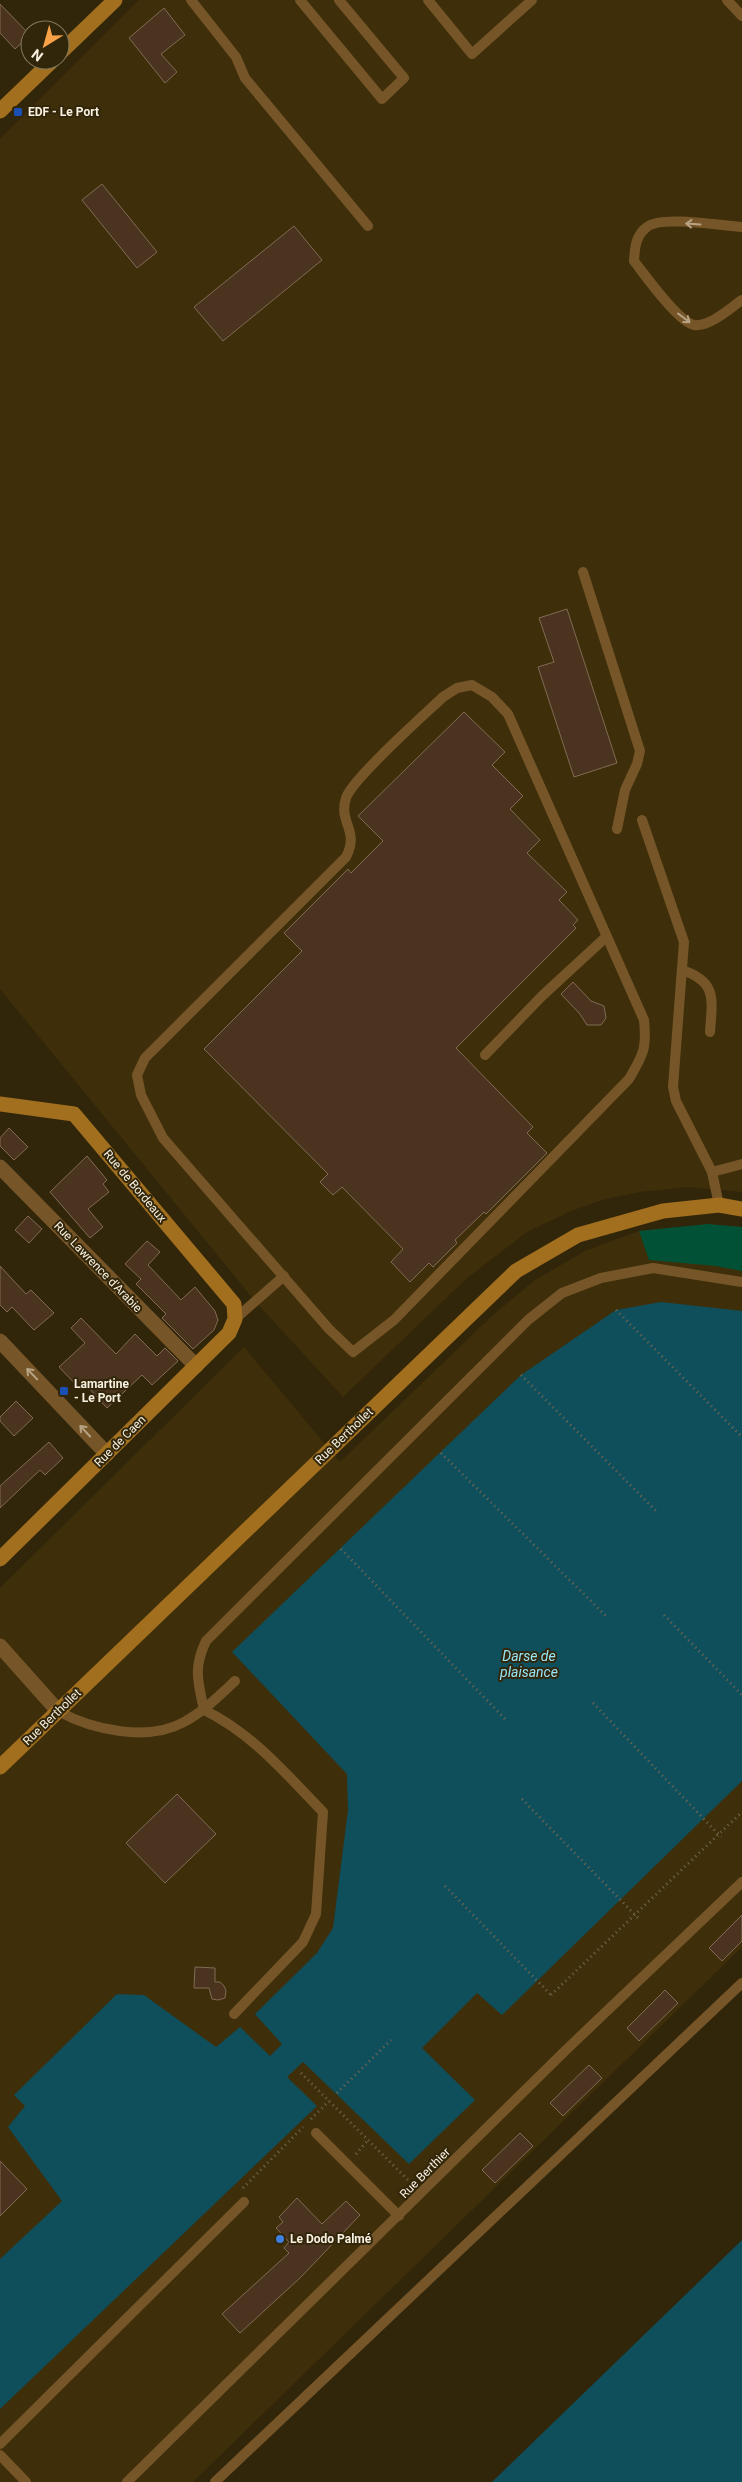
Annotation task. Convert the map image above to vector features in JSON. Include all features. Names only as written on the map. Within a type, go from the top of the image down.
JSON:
[{"type":"main road","points":[[70,43],[115,0]]},
{"type":"main road","points":[[0,111],[43,70]]},
{"type":"main road","name":"Rue de Bordeaux","points":[[0,1104],[74,1114],[234,1304],[235,1319]]},
{"type":"main road","name":"Rue Berthollet","points":[[0,1767],[516,1271],[578,1236],[663,1211],[719,1205],[742,1208]]},
{"type":"main road","name":"Rue de Caen","points":[[0,1559],[230,1333],[235,1319]]},
{"type":"street","name":"Rue Lawrence d'Arabie","points":[[0,1167],[196,1366]]},
{"type":"street","points":[[0,1341],[107,1454]]},
{"type":"street","points":[[0,1646],[58,1711]]},
{"type":"lane","points":[[191,0],[236,57],[246,78],[368,226]]},
{"type":"lane","points":[[300,0],[382,99],[404,78],[339,0]]},
{"type":"lane","points":[[428,0],[472,54],[532,0]]},
{"type":"lane","points":[[727,0],[742,16]]},
{"type":"lane","points":[[742,227],[663,222],[647,226],[635,241],[634,261],[683,320],[695,325],[709,321],[742,300]]},
{"type":"lane","points":[[583,572],[640,751],[637,764],[625,790],[617,829]]},
{"type":"lane","points":[[472,685],[492,697],[508,714],[606,937],[644,1020],[646,1041],[642,1057],[629,1079],[394,1320],[353,1352],[348,1350],[163,1138],[141,1095],[137,1075],[145,1058],[346,857],[352,845],[352,833],[346,821],[344,808],[347,795],[364,775],[443,697],[457,688],[472,685]]},
{"type":"lane","points":[[642,820],[684,942],[673,1086],[676,1101],[712,1172],[719,1205]]},
{"type":"lane","points":[[485,1055],[542,996],[606,937]]},
{"type":"lane","points":[[682,970],[704,980],[712,994],[710,1032]]},
{"type":"lane","points":[[712,1172],[742,1164]]},
{"type":"lane","points":[[204,1710],[196,1674],[199,1657],[206,1641],[528,1320],[562,1294],[601,1278],[653,1268],[742,1282]]},
{"type":"lane","points":[[235,1319],[284,1276]]},
{"type":"lane","points":[[58,1711],[78,1722],[94,1726],[118,1731],[151,1732],[182,1723],[204,1710],[235,1681]]},
{"type":"lane","points":[[204,1710],[226,1721],[266,1754],[323,1812],[316,1914],[303,1942],[234,2014]]},
{"type":"lane","name":"Rue Berthier","points":[[127,2482],[568,2049],[742,1882]]},
{"type":"lane","points":[[215,2482],[742,1983]]},
{"type":"lane","points":[[316,2132],[399,2216]]},
{"type":"lane","points":[[0,2444],[244,2202]]},
{"type":"lane","points":[[0,2455],[26,2482]]},
{"type":"path","points":[[616,1310],[742,1437]]},
{"type":"path","points":[[521,1375],[658,1512]]},
{"type":"path","points":[[441,1453],[607,1617]]},
{"type":"path","points":[[340,1549],[505,1718]]},
{"type":"path","points":[[664,1615],[742,1695]]},
{"type":"path","points":[[593,1703],[720,1836]]},
{"type":"path","points":[[522,1799],[640,1920]]},
{"type":"path","points":[[445,1886],[552,1996],[720,1836],[742,1812]]},
{"type":"path","points":[[337,2093],[391,2040]]},
{"type":"path","points":[[301,2073],[411,2183]]},
{"type":"path","points":[[244,2202],[237,2194],[329,2101]]},
{"type":"shaded area","points":[[139,0],[742,0],[742,1192],[688,1187],[640,1192],[605,1199],[571,1211],[527,1232],[466,1279],[343,1397],[255,1301],[0,989],[0,139]]},
{"type":"shaded area","points":[[708,1224],[742,1227],[742,1947],[193,2482],[0,2482],[0,1588],[244,1347],[340,1462],[494,1314],[535,1280],[587,1250],[639,1231]]},
{"type":"green space","points":[[708,1224],[742,1227],[742,1271],[716,1266],[649,1260],[639,1231]]},
{"type":"water","name":"Darse de plaisance","points":[[661,1302],[742,1311],[742,1781],[502,2015],[477,1993],[422,2048],[475,2100],[409,2164],[303,2062],[287,2077],[317,2106],[0,2409],[0,2259],[62,2201],[8,2127],[25,2106],[14,2095],[117,1994],[144,1995],[216,2047],[240,2027],[270,2056],[282,2044],[255,2014],[317,1953],[333,1928],[348,1810],[347,1774],[232,1652],[521,1375],[616,1310]]},
{"type":"water","points":[[742,2240],[742,2482],[492,2482]]},
{"type":"building","points":[[0,4],[20,25],[20,44],[15,49],[0,33]]},
{"type":"building","points":[[164,8],[185,35],[161,54],[177,72],[165,83],[129,38]]},
{"type":"building","points":[[102,184],[157,252],[137,268],[82,200]]},
{"type":"building","points":[[294,226],[322,260],[223,341],[194,307]]},
{"type":"building","points":[[567,609],[617,763],[574,777],[538,667],[554,662],[539,618]]},
{"type":"building","points":[[464,712],[505,752],[492,765],[523,796],[510,809],[540,840],[527,853],[567,892],[559,900],[578,920],[573,925],[576,928],[456,1048],[533,1127],[527,1133],[547,1153],[486,1214],[484,1212],[455,1240],[457,1243],[433,1267],[429,1263],[410,1282],[391,1262],[403,1249],[342,1187],[333,1195],[320,1182],[328,1174],[204,1049],[302,951],[284,933],[348,869],[351,873],[383,841],[358,816]]},
{"type":"building","points":[[573,982],[591,1001],[604,1006],[606,1018],[601,1025],[587,1025],[580,1014],[561,994]]},
{"type":"building","points":[[9,1128],[28,1147],[14,1160],[0,1146],[0,1138]]},
{"type":"building","points":[[87,1156],[107,1180],[103,1184],[109,1192],[88,1209],[103,1227],[90,1238],[50,1192]]},
{"type":"building","points":[[28,1216],[42,1229],[29,1243],[15,1230]]},
{"type":"building","points":[[147,1241],[160,1252],[148,1265],[181,1300],[195,1287],[215,1311],[218,1320],[214,1330],[193,1349],[162,1318],[166,1314],[136,1284],[141,1279],[125,1264]]},
{"type":"building","points":[[0,1266],[26,1294],[31,1290],[54,1313],[34,1330],[12,1307],[7,1312],[0,1305]]},
{"type":"building","points":[[81,1318],[116,1354],[135,1334],[157,1356],[165,1348],[178,1361],[152,1385],[142,1375],[107,1408],[86,1385],[81,1390],[59,1367],[85,1343],[71,1328]]},
{"type":"building","points":[[16,1401],[33,1418],[14,1436],[0,1421],[0,1417]]},
{"type":"building","points":[[49,1442],[63,1458],[45,1475],[40,1470],[0,1508],[0,1486]]},
{"type":"building","points":[[177,1794],[216,1834],[165,1883],[126,1843]]},
{"type":"building","points":[[742,1915],[742,1941],[722,1961],[709,1948]]},
{"type":"building","points":[[195,1967],[215,1968],[215,1982],[220,1982],[224,1986],[226,1991],[225,1998],[212,1999],[209,1988],[194,1988]]},
{"type":"building","points":[[665,1990],[678,2003],[639,2041],[627,2028]]},
{"type":"building","points":[[589,2065],[602,2078],[563,2116],[550,2103]]},
{"type":"building","points":[[520,2133],[533,2146],[495,2183],[482,2170]]},
{"type":"building","points":[[0,2161],[27,2189],[0,2216]]},
{"type":"building","points":[[297,2198],[322,2224],[346,2201],[360,2215],[301,2277],[240,2333],[222,2314],[289,2253],[284,2248],[289,2242],[276,2228],[283,2222],[279,2217]]},
{"type":"place","name":"EDF - Le Port","points":[[18,112]]},
{"type":"place","name":"Lamartine - Le Port","points":[[64,1391]]},
{"type":"place","name":"Le Dodo Palmé","points":[[280,2239]]}]
